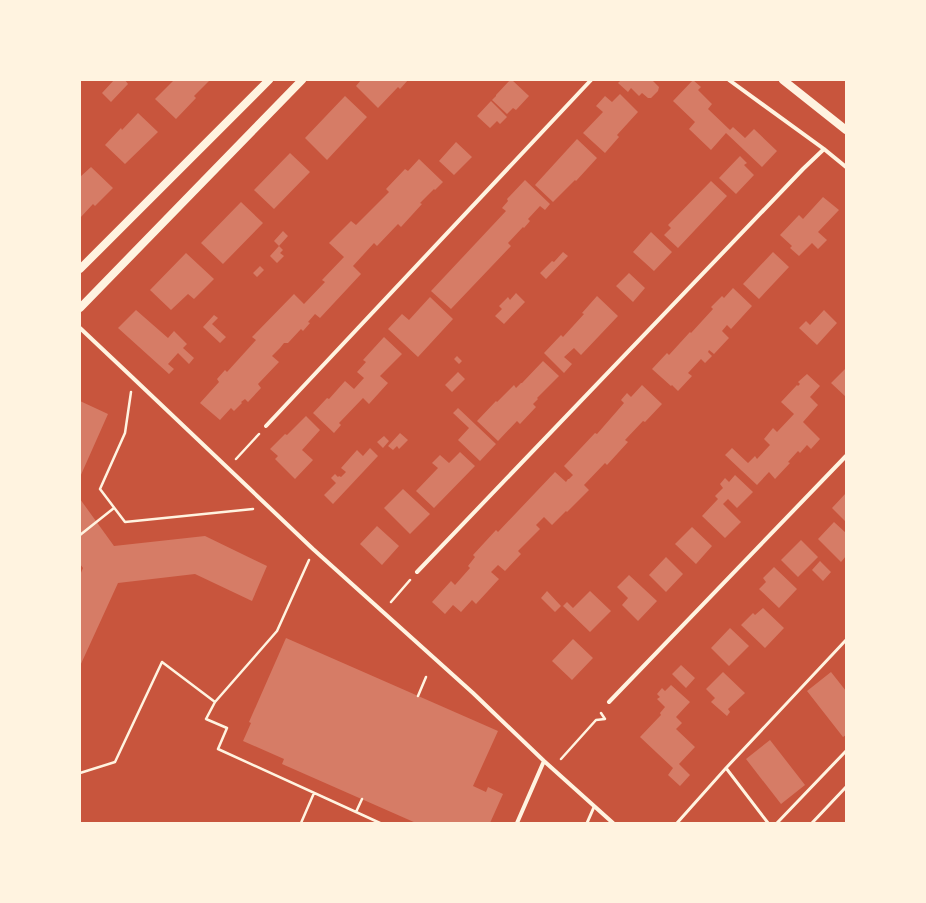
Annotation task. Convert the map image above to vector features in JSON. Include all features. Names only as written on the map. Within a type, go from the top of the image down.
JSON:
[{"type":"main road","points":[[80,269],[269,80]]},
{"type":"main road","points":[[80,308],[302,80]]},
{"type":"main road","points":[[783,80],[846,130]]},
{"type":"street","points":[[266,426],[591,80]]},
{"type":"street","points":[[729,80],[824,149],[846,167]]},
{"type":"street","points":[[417,572],[797,175],[824,149]]},
{"type":"street","points":[[80,328],[313,549],[467,688],[544,761],[613,823]]},
{"type":"street","points":[[609,702],[846,456]]},
{"type":"street","points":[[517,823],[544,761]]},
{"type":"lane","points":[[677,823],[726,768],[846,640]]},
{"type":"lane","points":[[777,823],[846,751]]},
{"type":"lane","points":[[726,768],[768,823]]},
{"type":"lane","points":[[812,823],[846,787]]},
{"type":"lane","points":[[587,823],[594,807]]},
{"type":"path","points":[[133,378],[125,433],[100,489],[125,522],[269,507]]},
{"type":"path","points":[[228,468],[266,426]]},
{"type":"path","points":[[80,535],[114,508]]},
{"type":"path","points":[[313,549],[277,631],[215,702],[206,719],[227,728],[218,749],[380,823]]},
{"type":"path","points":[[382,611],[417,572]]},
{"type":"path","points":[[80,773],[115,762],[162,662],[215,702]]},
{"type":"path","points":[[418,696],[426,677]]},
{"type":"path","points":[[552,768],[596,720],[605,719],[597,707],[609,702]]},
{"type":"path","points":[[301,823],[314,793]]},
{"type":"path","points":[[356,812],[362,799]]},
{"type":"building","points":[[114,80],[125,80],[128,84],[111,102],[102,93]]},
{"type":"building","points":[[174,80],[210,80],[194,96],[196,98],[176,119],[155,99]]},
{"type":"building","points":[[361,80],[408,80],[400,89],[398,87],[378,108],[356,86]]},
{"type":"building","points":[[510,80],[512,80],[529,96],[516,110],[513,108],[507,114],[492,100]]},
{"type":"building","points":[[621,80],[654,80],[653,81],[659,87],[658,91],[651,98],[648,98],[642,93],[639,96],[631,88],[628,92],[618,83]]},
{"type":"building","points":[[693,80],[701,87],[698,90],[712,104],[708,109],[730,130],[733,127],[745,138],[754,129],[777,151],[762,167],[726,133],[711,150],[689,129],[695,122],[673,101]]},
{"type":"building","points":[[620,94],[638,112],[617,135],[619,137],[605,153],[583,133],[603,112],[596,106],[605,96],[612,102]]},
{"type":"building","points":[[345,96],[367,117],[327,160],[305,138]]},
{"type":"building","points":[[491,101],[507,117],[500,124],[497,121],[490,128],[477,116]]},
{"type":"building","points":[[138,113],[158,132],[125,164],[105,145]]},
{"type":"building","points":[[577,139],[597,158],[576,181],[575,180],[553,202],[535,185]]},
{"type":"building","points":[[456,142],[472,157],[454,175],[439,161]]},
{"type":"building","points":[[290,153],[310,172],[274,209],[254,190]]},
{"type":"building","points":[[740,156],[747,163],[744,165],[754,175],[736,194],[719,178]]},
{"type":"building","points":[[419,159],[443,182],[420,203],[422,204],[401,227],[398,224],[377,246],[374,243],[353,266],[361,274],[320,318],[315,314],[303,331],[301,329],[288,343],[284,343],[272,356],[279,362],[258,384],[261,388],[248,402],[245,399],[234,411],[231,408],[220,420],[200,403],[219,382],[217,379],[225,370],[227,372],[256,340],[252,337],[294,294],[304,304],[325,282],[322,280],[344,257],[329,243],[351,221],[356,225],[389,192],[386,189],[405,169],[408,171]]},
{"type":"building","points":[[91,167],[113,188],[95,206],[93,204],[80,218],[80,177]]},
{"type":"building","points":[[525,180],[550,204],[545,210],[540,206],[528,219],[530,221],[524,228],[523,227],[508,243],[511,246],[451,309],[431,291],[506,211],[502,208],[508,201],[507,199]]},
{"type":"building","points":[[711,181],[727,196],[678,248],[664,235],[671,228],[668,225]]},
{"type":"building","points":[[823,197],[839,210],[818,232],[827,240],[818,249],[812,243],[799,256],[790,248],[792,246],[780,235],[799,215],[803,219]]},
{"type":"building","points":[[241,202],[263,223],[223,264],[201,243]]},
{"type":"building","points":[[283,231],[288,236],[279,246],[274,241]]},
{"type":"building","points":[[651,232],[672,252],[654,271],[633,252]]},
{"type":"building","points":[[279,246],[283,250],[280,253],[284,256],[277,263],[270,256]]},
{"type":"building","points":[[563,252],[568,256],[546,279],[540,273],[552,261],[554,262]]},
{"type":"building","points":[[773,252],[789,267],[759,299],[743,284]]},
{"type":"building","points":[[186,253],[214,279],[194,299],[188,294],[171,310],[150,290]]},
{"type":"building","points":[[260,266],[264,270],[257,277],[253,273]]},
{"type":"building","points":[[629,273],[645,288],[633,302],[616,286]]},
{"type":"building","points":[[733,288],[752,306],[731,329],[727,325],[722,331],[729,338],[714,354],[709,350],[708,352],[712,356],[705,363],[701,359],[688,373],[692,376],[678,391],[652,369],[667,353],[669,355],[690,332],[691,333],[713,309],[711,307],[722,296],[724,298]]},
{"type":"building","points":[[516,293],[525,302],[504,324],[495,316],[502,309],[499,306],[508,297],[510,300]]},
{"type":"building","points":[[597,296],[618,316],[581,355],[574,348],[564,357],[572,364],[564,373],[544,353],[561,335],[563,337],[584,314],[582,313]]},
{"type":"building","points":[[430,297],[453,319],[418,357],[388,329],[402,314],[409,320]]},
{"type":"building","points":[[136,310],[168,338],[174,331],[187,344],[183,348],[194,358],[189,364],[178,353],[168,364],[174,369],[169,374],[118,328]]},
{"type":"building","points":[[824,310],[837,323],[817,345],[799,328],[806,321],[810,325]]},
{"type":"building","points":[[214,315],[218,318],[212,324],[226,337],[220,343],[203,327]]},
{"type":"building","points":[[384,337],[402,354],[380,376],[388,383],[369,404],[363,398],[339,423],[341,425],[334,433],[313,413],[327,398],[329,399],[345,381],[354,389],[364,378],[357,372],[366,362],[363,360]]},
{"type":"building","points":[[457,356],[462,361],[459,364],[454,359]]},
{"type":"building","points":[[543,361],[559,376],[537,398],[538,399],[533,404],[536,407],[520,424],[517,421],[498,441],[477,421],[514,385],[516,388],[522,383]]},
{"type":"building","points":[[846,368],[846,397],[831,383]]},
{"type":"building","points":[[458,372],[465,379],[452,392],[445,385]]},
{"type":"building","points":[[807,374],[820,386],[810,397],[818,405],[803,422],[820,439],[811,449],[807,445],[800,453],[798,451],[788,462],[790,463],[775,479],[769,472],[757,485],[725,455],[732,448],[748,463],[755,456],[757,459],[770,445],[764,439],[773,428],[777,432],[794,414],[781,402],[797,385],[798,386],[800,384],[798,382]]},
{"type":"building","points":[[642,385],[662,404],[625,440],[628,442],[607,465],[605,463],[584,485],[589,490],[552,525],[544,517],[536,525],[540,529],[518,551],[521,554],[505,571],[498,565],[491,572],[499,579],[476,604],[472,600],[461,612],[453,605],[445,614],[432,602],[451,581],[455,585],[470,568],[468,566],[475,557],[473,555],[496,530],[498,532],[555,472],[566,482],[573,475],[564,466],[595,433],[597,434],[624,403],[621,400],[627,393],[631,397]]},
{"type":"building","points":[[80,401],[108,414],[80,477]]},
{"type":"building","points":[[458,408],[496,444],[480,461],[458,440],[469,428],[453,413]]},
{"type":"building","points":[[306,416],[320,430],[302,450],[313,460],[295,479],[275,459],[278,456],[270,449]]},
{"type":"building","points":[[400,433],[408,440],[399,449],[397,446],[393,450],[388,446]]},
{"type":"building","points":[[384,436],[389,441],[383,448],[377,442]]},
{"type":"building","points":[[370,448],[378,456],[333,504],[324,495],[336,483],[331,478],[335,474],[338,477],[341,477],[346,472],[341,468],[357,450],[363,456]]},
{"type":"building","points":[[460,452],[475,466],[434,508],[416,491],[438,468],[432,463],[440,455],[449,463]]},
{"type":"building","points":[[735,475],[753,492],[737,508],[728,499],[723,504],[741,522],[725,538],[702,516],[718,499],[715,496],[723,488],[720,484],[725,478],[729,482]]},
{"type":"building","points":[[403,489],[430,514],[410,534],[384,508]]},
{"type":"building","points":[[846,493],[846,522],[832,508]]},
{"type":"building","points":[[80,499],[114,546],[205,536],[267,566],[252,601],[195,574],[118,583],[80,666],[80,575],[83,568],[80,564]]},
{"type":"building","points":[[834,522],[846,533],[846,556],[841,562],[818,539]]},
{"type":"building","points":[[377,526],[399,546],[382,565],[360,544]]},
{"type":"building","points":[[692,527],[712,546],[696,564],[675,544]]},
{"type":"building","points":[[801,540],[818,557],[798,577],[781,560]]},
{"type":"building","points":[[666,557],[683,574],[666,592],[649,575]]},
{"type":"building","points":[[820,561],[831,572],[823,581],[812,570]]},
{"type":"building","points":[[774,567],[797,589],[779,608],[759,589],[766,582],[763,578]]},
{"type":"building","points":[[629,575],[657,601],[638,621],[622,605],[628,598],[617,587]]},
{"type":"building","points":[[547,591],[561,606],[555,612],[541,598]]},
{"type":"building","points":[[590,591],[611,611],[590,632],[563,606],[567,602],[573,608]]},
{"type":"building","points":[[763,608],[784,628],[765,648],[741,625],[753,613],[755,615]]},
{"type":"building","points":[[730,628],[749,646],[729,666],[711,648]]},
{"type":"building","points":[[286,638],[498,731],[473,786],[486,792],[488,787],[503,794],[490,823],[416,823],[282,764],[284,759],[243,741],[251,723],[249,722]]},
{"type":"building","points":[[573,639],[593,658],[572,680],[552,661]]},
{"type":"building","points":[[681,665],[695,678],[686,688],[672,674]]},
{"type":"building","points":[[723,672],[745,693],[728,709],[730,712],[727,716],[711,702],[715,698],[706,689]]},
{"type":"building","points":[[831,672],[846,691],[846,735],[843,737],[807,691]]},
{"type":"building","points":[[671,685],[690,702],[676,717],[682,723],[676,729],[695,747],[679,764],[690,775],[680,786],[668,775],[673,768],[640,737],[661,715],[660,713],[665,707],[657,699],[660,697],[657,694],[662,688],[665,691]]},
{"type":"building","points":[[770,740],[805,785],[781,804],[746,759]]}]
